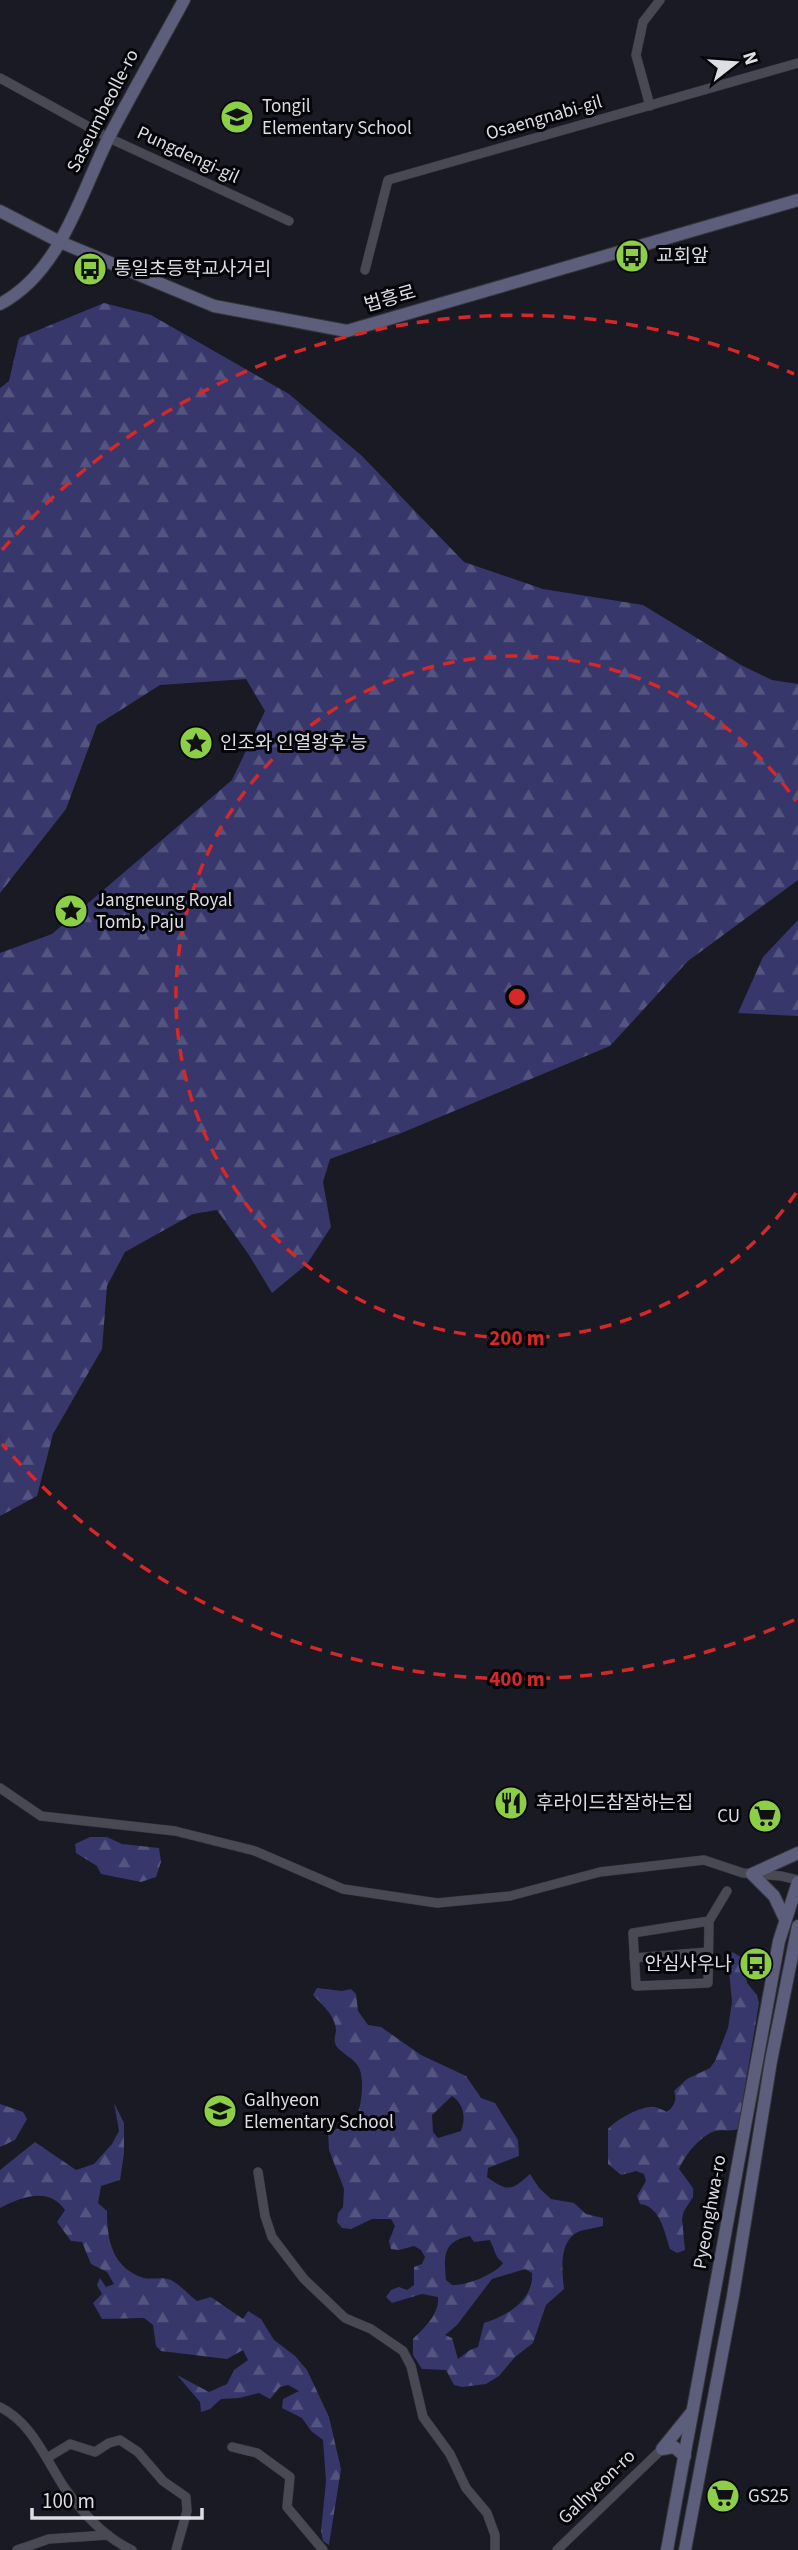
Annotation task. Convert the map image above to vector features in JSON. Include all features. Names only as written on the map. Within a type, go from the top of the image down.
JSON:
[{"type":"main road","name":"Saseumbeolle-ro","points":[[0,304],[30,283],[60,242],[109,138],[184,0]]},
{"type":"main road","name":"법흥로","points":[[0,211],[60,242],[214,306],[346,331],[798,200]]},
{"type":"main road","points":[[785,1919],[774,1896],[752,1874],[798,1853]]},
{"type":"main road","name":"Pyeonghwa-ro","points":[[667,2550],[785,1919],[798,1881]]},
{"type":"main road","name":"Pyeonghwa-ro","points":[[684,2550],[733,2296],[771,2062],[798,1926]]},
{"type":"main road","points":[[662,2449],[694,2409]]},
{"type":"main road","points":[[662,2449],[674,2447],[685,2456]]},
{"type":"street","points":[[650,106],[636,55],[643,22],[660,0]]},
{"type":"street","name":"Osaengnabi-gil","points":[[365,270],[388,180],[798,63]]},
{"type":"street","name":"Pungdengi-gil","points":[[0,78],[109,138],[289,221]]},
{"type":"street","points":[[0,1788],[41,1816],[176,1831],[255,1851],[343,1889],[437,1903],[510,1896],[600,1872],[704,1860],[752,1874],[781,1876],[798,1881]]},
{"type":"street","points":[[709,1921],[633,1933],[636,1986],[708,1983],[709,1921],[727,1891]]},
{"type":"street","points":[[634,1958],[708,1952]]},
{"type":"street","points":[[258,2172],[265,2216],[272,2237],[304,2279],[345,2318],[371,2329],[403,2351],[411,2366],[423,2417],[450,2454],[466,2488],[487,2513],[495,2535],[495,2550]]},
{"type":"street","points":[[0,2407],[16,2415],[65,2488],[108,2535],[115,2542],[132,2550]]},
{"type":"street","points":[[47,2458],[71,2444],[95,2452],[120,2440],[138,2452],[163,2481],[186,2497],[187,2511],[176,2550]]},
{"type":"street","points":[[232,2447],[257,2453],[290,2477],[287,2507],[323,2550]]},
{"type":"street","name":"Galhyeon-ro","points":[[557,2550],[662,2449]]},
{"type":"street","points":[[17,2550],[50,2539],[108,2535]]},
{"type":"shaded area","name":"인조와 인열왕후 능","points":[[196,732],[204,735],[207,743],[204,751],[196,754],[188,751],[185,743],[188,735]]},
{"type":"green space","points":[[104,303],[151,315],[289,394],[362,456],[464,562],[543,589],[643,605],[741,665],[772,680],[798,684],[798,880],[688,961],[610,1046],[399,1134],[330,1159],[323,1182],[331,1227],[307,1264],[272,1293],[217,1210],[193,1214],[125,1252],[107,1286],[102,1349],[53,1434],[37,1496],[0,1516],[0,953],[52,934],[232,780],[265,711],[246,679],[160,685],[97,725],[66,809],[0,893],[0,388],[9,381],[19,338]]},
{"type":"green space","points":[[798,920],[798,1016],[738,1013],[763,957]]},
{"type":"green space","points":[[90,1837],[107,1837],[122,1844],[159,1848],[161,1862],[156,1877],[141,1882],[101,1874],[97,1866],[76,1853],[75,1844]]},
{"type":"green space","points":[[732,1952],[741,1957],[747,1983],[757,1995],[759,2003],[738,2129],[709,2133],[689,2152],[679,2169],[693,2188],[693,2197],[682,2219],[685,2250],[677,2253],[670,2249],[657,2215],[647,2206],[640,2204],[637,2196],[646,2181],[644,2174],[636,2171],[621,2175],[608,2164],[608,2129],[627,2115],[645,2108],[654,2107],[667,2112],[675,2102],[674,2091],[687,2079],[710,2068],[715,2061],[728,2028],[732,2002],[728,1960]]},
{"type":"green space","points":[[317,1988],[342,1991],[351,1989],[356,1994],[358,2011],[368,2025],[381,2027],[421,2055],[466,2076],[481,2098],[495,2103],[518,2140],[519,2156],[488,2168],[487,2177],[509,2188],[530,2174],[539,2188],[551,2199],[574,2203],[586,2214],[603,2218],[603,2226],[580,2231],[568,2241],[563,2257],[564,2289],[546,2305],[533,2343],[515,2357],[499,2376],[486,2384],[462,2387],[454,2385],[446,2370],[422,2369],[413,2355],[413,2339],[434,2315],[438,2297],[422,2294],[392,2303],[386,2297],[391,2290],[399,2287],[407,2290],[414,2285],[414,2267],[422,2264],[425,2257],[421,2250],[414,2246],[391,2249],[389,2241],[395,2226],[391,2219],[372,2219],[351,2229],[342,2228],[337,2222],[338,2213],[343,2207],[344,2189],[329,2150],[328,2132],[353,2124],[360,2104],[362,2079],[356,2063],[337,2047],[334,2020],[313,1995]],"holes":[[[452,2096],[463,2112],[461,2131],[438,2138],[433,2132],[432,2115]],[[470,2236],[474,2242],[490,2240],[497,2257],[503,2263],[480,2278],[465,2284],[452,2285],[446,2280],[445,2257],[450,2246],[461,2238]],[[525,2269],[532,2273],[529,2291],[524,2299],[510,2311],[484,2323],[478,2347],[458,2359],[452,2338],[445,2335],[457,2325],[492,2279]]]},
{"type":"green space","points":[[114,2103],[124,2123],[124,2153],[120,2180],[101,2186],[98,2203],[107,2211],[108,2232],[114,2252],[125,2267],[144,2278],[171,2280],[197,2301],[211,2297],[243,2319],[248,2311],[261,2319],[274,2340],[295,2356],[307,2370],[329,2417],[341,2469],[329,2545],[323,2541],[321,2531],[326,2481],[323,2440],[311,2431],[302,2418],[282,2408],[283,2399],[299,2391],[288,2385],[280,2387],[270,2399],[259,2393],[221,2399],[210,2409],[201,2412],[200,2402],[177,2375],[209,2392],[227,2384],[234,2370],[248,2360],[243,2350],[227,2359],[161,2351],[156,2346],[153,2325],[144,2318],[102,2319],[93,2303],[102,2294],[97,2285],[100,2278],[106,2287],[114,2284],[107,2272],[91,2264],[82,2242],[71,2241],[57,2222],[65,2210],[51,2198],[43,2196],[26,2197],[0,2208],[0,2170],[35,2142],[76,2170],[94,2164],[112,2144],[119,2131]]},
{"type":"green space","points":[[0,2104],[23,2112],[27,2119],[15,2140],[0,2147]]},
{"type":"place","name":"Tongil Elementary School","points":[[237,117]]},
{"type":"place","name":"교회앞","points":[[632,256]]},
{"type":"place","name":"통일초등학교사거리","points":[[90,269]]},
{"type":"place","name":"인조와 인열왕후 능","points":[[196,743]]},
{"type":"place","name":"Jangneung Royal Tomb, Paju","points":[[71,911]]},
{"type":"place","name":"후라이드참잘하는집","points":[[511,1803]]},
{"type":"place","name":"CU","points":[[765,1816]]},
{"type":"place","name":"안심사우나","points":[[756,1964]]},
{"type":"place","name":"Galhyeon Elementary School","points":[[220,2111]]},
{"type":"place","name":"GS25","points":[[723,2496]]}]
